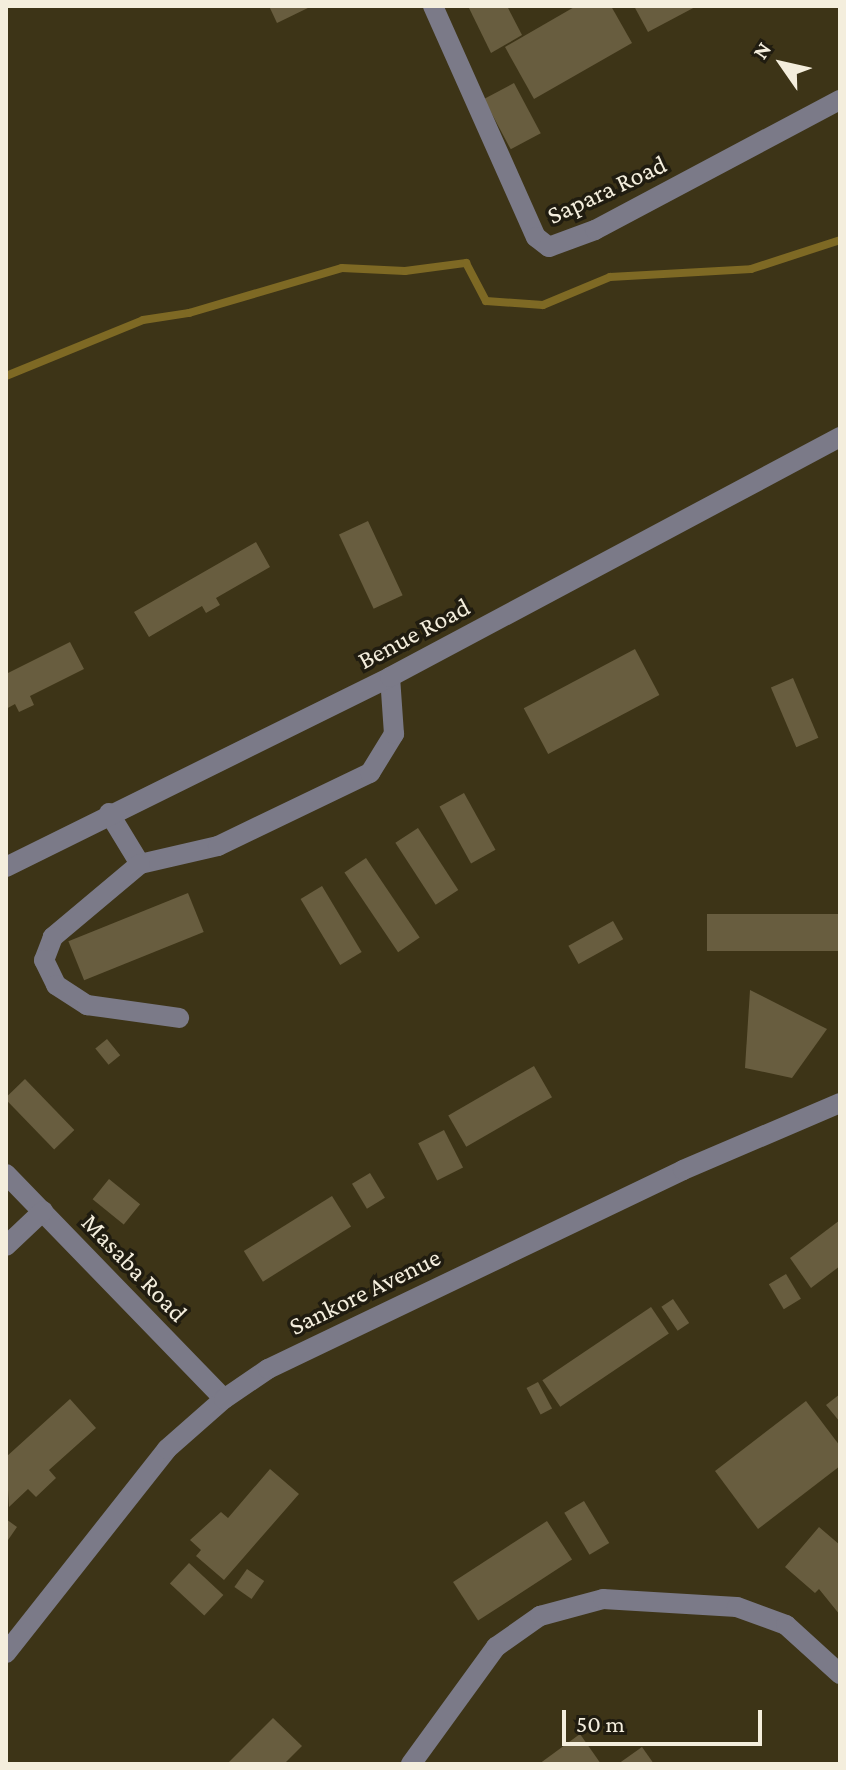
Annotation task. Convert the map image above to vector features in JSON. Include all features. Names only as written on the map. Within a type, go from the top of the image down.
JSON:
[{"type":"street","name":"Sapara Road","points":[[433,6],[536,237],[549,247],[595,230],[840,100]]},
{"type":"street","name":"Benue Road","points":[[6,867],[109,813],[390,677],[840,437]]},
{"type":"street","points":[[179,1018],[87,1005],[56,985],[44,960],[53,937],[140,864],[218,846],[370,773],[394,734],[390,677]]},
{"type":"street","points":[[109,813],[140,864]]},
{"type":"street","name":"Sankore Avenue","points":[[6,1653],[167,1449],[224,1399],[268,1369],[400,1303],[840,1103]]},
{"type":"street","name":"Masaba Road","points":[[6,1174],[224,1399]]},
{"type":"street","points":[[6,1246],[43,1211]]},
{"type":"street","points":[[411,1764],[496,1647],[540,1616],[603,1599],[737,1607],[786,1625],[840,1674]]},
{"type":"building","points":[[269,6],[312,6],[277,23]]},
{"type":"building","points":[[468,6],[507,6],[522,35],[491,53]]},
{"type":"building","points":[[576,6],[611,6],[632,43],[534,99],[505,47]]},
{"type":"building","points":[[634,6],[697,6],[648,32]]},
{"type":"building","points":[[514,83],[541,133],[511,149],[484,99]]},
{"type":"building","points":[[368,521],[403,595],[374,609],[339,535]]},
{"type":"building","points":[[256,542],[270,567],[216,598],[220,605],[206,613],[202,606],[149,637],[134,612]]},
{"type":"building","points":[[70,642],[84,669],[30,696],[34,705],[19,712],[15,704],[6,709],[6,674]]},
{"type":"building","points":[[635,649],[659,695],[548,754],[524,708]]},
{"type":"building","points":[[793,678],[818,738],[796,747],[771,687]]},
{"type":"building","points":[[464,793],[496,850],[471,863],[440,807]]},
{"type":"building","points":[[418,828],[458,890],[436,905],[395,843]]},
{"type":"building","points":[[366,858],[420,938],[398,952],[344,873]]},
{"type":"building","points":[[322,886],[362,952],[340,965],[301,899]]},
{"type":"building","points":[[188,893],[204,932],[84,980],[68,941]]},
{"type":"building","points":[[707,914],[840,914],[840,951],[707,951]]},
{"type":"building","points":[[613,921],[623,939],[579,964],[568,946]]},
{"type":"building","points":[[750,990],[827,1029],[792,1078],[745,1068]]},
{"type":"building","points":[[107,1039],[120,1055],[109,1065],[95,1048]]},
{"type":"building","points":[[534,1066],[552,1097],[466,1147],[448,1116]]},
{"type":"building","points":[[25,1079],[74,1130],[54,1150],[6,1100]]},
{"type":"building","points":[[444,1130],[463,1167],[437,1181],[418,1143]]},
{"type":"building","points":[[370,1173],[385,1198],[367,1209],[352,1184]]},
{"type":"building","points":[[109,1179],[140,1204],[124,1224],[93,1199]]},
{"type":"building","points":[[332,1196],[351,1227],[263,1282],[244,1251]]},
{"type":"building","points":[[840,1220],[840,1266],[811,1288],[790,1258]]},
{"type":"building","points":[[786,1274],[801,1299],[784,1309],[769,1284]]},
{"type":"building","points":[[673,1299],[689,1323],[678,1331],[661,1307]]},
{"type":"building","points":[[651,1307],[669,1334],[560,1407],[542,1380]]},
{"type":"building","points":[[538,1382],[552,1408],[541,1415],[527,1388]]},
{"type":"building","points":[[840,1394],[840,1422],[826,1405]]},
{"type":"building","points":[[70,1399],[96,1428],[49,1470],[56,1478],[36,1497],[28,1489],[9,1507],[6,1457]]},
{"type":"building","points":[[806,1401],[840,1446],[840,1466],[758,1529],[715,1471]]},
{"type":"building","points":[[270,1469],[299,1494],[224,1580],[196,1556],[201,1550],[190,1540],[221,1512],[228,1518]]},
{"type":"building","points":[[584,1501],[609,1543],[590,1555],[564,1513]]},
{"type":"building","points":[[6,1519],[17,1527],[6,1543]]},
{"type":"building","points":[[547,1521],[572,1560],[478,1621],[453,1582]]},
{"type":"building","points":[[819,1527],[840,1545],[840,1615],[819,1589],[815,1593],[785,1567]]},
{"type":"building","points":[[189,1563],[223,1595],[204,1616],[170,1583]]},
{"type":"building","points":[[247,1569],[264,1581],[252,1599],[234,1587]]},
{"type":"building","points":[[273,1718],[302,1746],[284,1764],[227,1764]]},
{"type":"building","points":[[580,1734],[601,1764],[539,1764]]},
{"type":"building","points":[[642,1747],[654,1764],[618,1764]]},
{"type":"waterway","points":[[6,376],[143,320],[189,313],[342,268],[405,271],[466,263],[486,301],[543,305],[610,277],[751,269],[840,240]]}]
